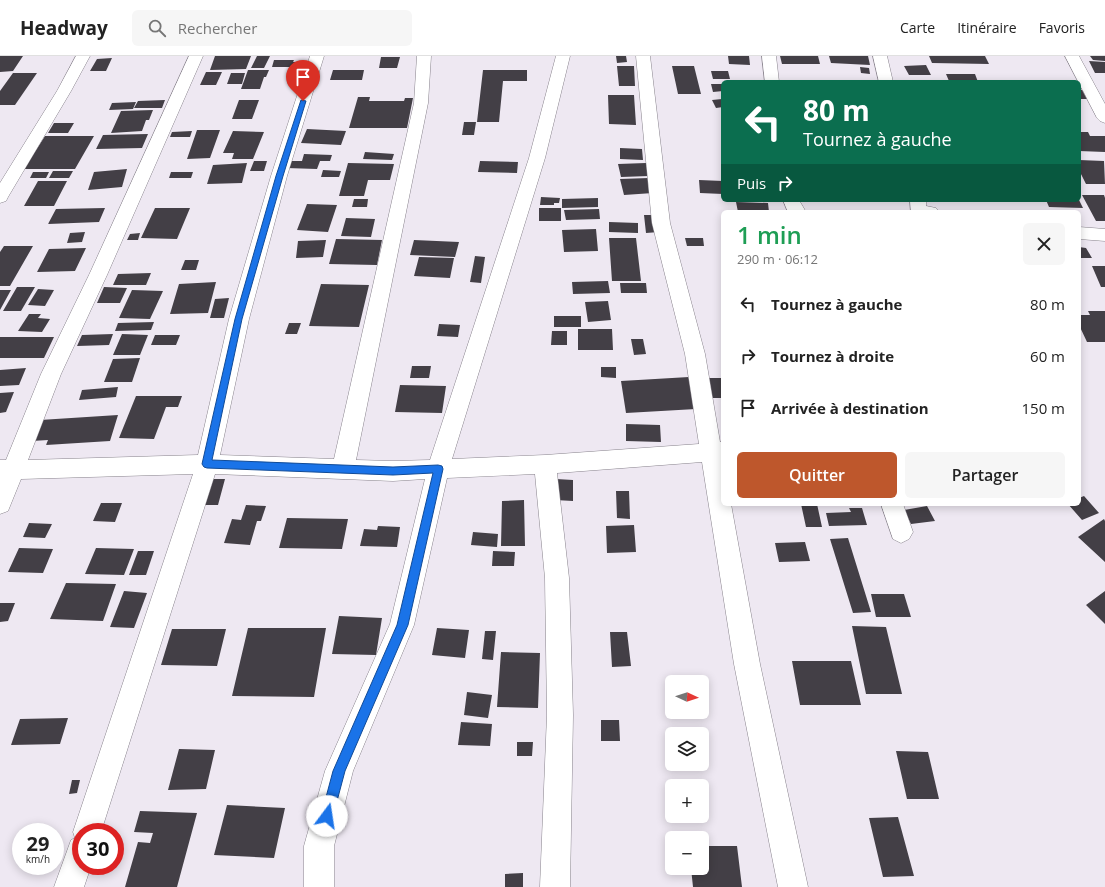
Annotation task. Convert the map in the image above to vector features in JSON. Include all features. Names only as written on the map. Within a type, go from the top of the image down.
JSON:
[{"type":"street","points":[[0,197],[64,91],[83,56]]},
{"type":"street","points":[[0,504],[7,470],[104,261],[196,56]]},
{"type":"street","points":[[90,823],[207,464],[238,319],[279,176],[317,56]]},
{"type":"street","points":[[343,469],[421,103],[424,56]]},
{"type":"street","points":[[319,887],[319,846],[339,771],[402,625],[438,469],[537,158],[563,56]]},
{"type":"street","points":[[643,56],[661,223],[695,354],[718,451],[721,473]]},
{"type":"street","points":[[769,56],[772,80]]},
{"type":"street","points":[[880,56],[886,80]]},
{"type":"street","points":[[1072,56],[1105,118]]},
{"type":"street","points":[[1081,233],[1105,235]]},
{"type":"street","points":[[7,470],[207,464],[393,471],[545,464],[718,451]]},
{"type":"street","points":[[545,464],[557,585],[560,715],[555,887]]},
{"type":"street","points":[[725,506],[747,664],[793,887]]},
{"type":"street","points":[[893,506],[901,532]]},
{"type":"street","points":[[69,887],[73,875]]},
{"type":"building","points":[[0,56],[23,56],[13,71],[0,72]]},
{"type":"building","points":[[215,56],[251,56],[246,69],[210,70]]},
{"type":"building","points":[[257,56],[270,56],[264,68],[251,68]]},
{"type":"building","points":[[616,56],[626,56],[627,62],[617,63]]},
{"type":"building","points":[[728,56],[749,56],[750,65],[729,64]]},
{"type":"building","points":[[780,56],[818,56],[820,64],[782,64]]},
{"type":"building","points":[[829,56],[868,56],[870,65],[831,63]]},
{"type":"building","points":[[929,56],[985,56],[989,64],[932,63]]},
{"type":"building","points":[[1090,56],[1105,56],[1105,61],[1093,60]]},
{"type":"building","points":[[381,57],[400,57],[397,68],[379,68]]},
{"type":"building","points":[[112,58],[106,71],[90,71],[97,59]]},
{"type":"building","points":[[274,60],[294,60],[293,62],[300,62],[299,67],[272,67]]},
{"type":"building","points":[[1089,61],[1105,62],[1105,73],[1095,73]]},
{"type":"building","points":[[926,65],[931,75],[909,75],[904,66]]},
{"type":"building","points":[[617,66],[634,66],[635,86],[619,86]]},
{"type":"building","points":[[672,66],[694,66],[701,94],[678,94]]},
{"type":"building","points":[[860,67],[869,68],[870,74],[861,73]]},
{"type":"building","points":[[248,70],[269,70],[266,77],[264,77],[260,89],[241,89]]},
{"type":"building","points":[[333,70],[364,70],[362,80],[330,80]]},
{"type":"building","points":[[483,70],[527,70],[527,81],[503,81],[499,122],[477,122]]},
{"type":"building","points":[[711,71],[728,71],[730,79],[713,79]]},
{"type":"building","points":[[206,72],[222,72],[216,85],[200,85]]},
{"type":"building","points":[[13,73],[37,73],[15,105],[0,105],[0,91]]},
{"type":"building","points":[[231,73],[245,73],[242,84],[227,84]]},
{"type":"building","points":[[946,74],[975,74],[977,80],[949,80]]},
{"type":"building","points":[[711,84],[721,84],[721,91],[713,92]]},
{"type":"building","points":[[1081,90],[1084,90],[1090,99],[1081,99]]},
{"type":"building","points":[[608,95],[634,95],[636,125],[609,124]]},
{"type":"building","points":[[358,97],[370,97],[369,101],[404,101],[405,98],[413,98],[407,128],[349,128]]},
{"type":"building","points":[[721,99],[721,107],[716,108],[712,100]]},
{"type":"building","points":[[165,100],[162,108],[134,108],[138,101]]},
{"type":"building","points":[[239,100],[259,100],[252,119],[232,119]]},
{"type":"building","points":[[136,102],[133,109],[109,110],[112,103]]},
{"type":"building","points":[[153,110],[149,120],[146,120],[142,131],[111,133],[121,111]]},
{"type":"building","points":[[464,122],[476,122],[474,135],[462,135]]},
{"type":"building","points":[[54,123],[74,123],[68,133],[48,133]]},
{"type":"building","points":[[307,129],[346,131],[341,145],[301,143]]},
{"type":"building","points":[[197,130],[220,130],[210,158],[187,159]]},
{"type":"building","points":[[192,131],[190,137],[170,137],[172,132]]},
{"type":"building","points":[[233,131],[264,132],[253,159],[232,159],[234,153],[223,153]]},
{"type":"building","points":[[1081,132],[1088,132],[1090,136],[1105,136],[1105,152],[1081,151]]},
{"type":"building","points":[[148,134],[142,148],[96,149],[103,135]]},
{"type":"building","points":[[45,136],[94,136],[75,169],[24,169]]},
{"type":"building","points":[[620,148],[642,149],[643,160],[620,159]]},
{"type":"building","points":[[365,152],[394,154],[392,160],[363,159]]},
{"type":"building","points":[[304,154],[332,155],[330,161],[320,161],[317,169],[286,168],[288,161],[302,161]]},
{"type":"building","points":[[1081,160],[1104,161],[1105,184],[1086,184],[1081,174]]},
{"type":"building","points":[[254,161],[267,161],[264,171],[250,171]]},
{"type":"building","points":[[480,161],[518,162],[517,173],[478,172]]},
{"type":"building","points":[[247,163],[242,183],[207,184],[213,165]]},
{"type":"building","points":[[348,163],[394,164],[390,180],[368,180],[364,196],[339,196]]},
{"type":"building","points":[[646,163],[649,176],[621,177],[618,164]]},
{"type":"building","points":[[127,169],[122,187],[88,190],[94,172]]},
{"type":"building","points":[[323,170],[341,171],[339,177],[321,177]]},
{"type":"building","points":[[53,171],[73,171],[69,178],[49,178]]},
{"type":"building","points":[[33,172],[49,172],[46,178],[30,178]]},
{"type":"building","points":[[171,172],[193,172],[191,178],[169,178]]},
{"type":"building","points":[[649,178],[653,193],[624,195],[620,179]]},
{"type":"building","points":[[699,180],[721,181],[721,194],[700,193]]},
{"type":"building","points":[[38,181],[67,181],[54,206],[24,206]]},
{"type":"building","points":[[1082,195],[1104,195],[1105,221],[1096,221]]},
{"type":"building","points":[[541,197],[560,198],[559,203],[554,203],[554,205],[540,205]]},
{"type":"building","points":[[598,198],[598,207],[562,208],[562,199]]},
{"type":"building","points":[[354,199],[368,199],[367,207],[352,207]]},
{"type":"building","points":[[736,202],[768,203],[769,210],[738,210]]},
{"type":"building","points":[[1047,202],[1080,202],[1083,208],[1049,207]]},
{"type":"building","points":[[307,204],[337,205],[328,232],[297,230]]},
{"type":"building","points":[[105,208],[99,222],[48,224],[56,209]]},
{"type":"building","points":[[155,208],[190,208],[177,239],[141,238]]},
{"type":"building","points":[[539,208],[561,208],[561,221],[539,221]]},
{"type":"building","points":[[599,209],[600,219],[566,220],[564,210]]},
{"type":"building","points":[[644,215],[657,215],[659,232],[646,233]]},
{"type":"building","points":[[346,218],[375,219],[371,237],[341,236]]},
{"type":"building","points":[[609,222],[638,223],[638,233],[609,232]]},
{"type":"building","points":[[596,229],[598,251],[564,252],[562,230]]},
{"type":"building","points":[[85,232],[82,242],[67,243],[70,233]]},
{"type":"building","points":[[140,233],[138,240],[127,240],[130,234]]},
{"type":"building","points":[[609,238],[636,238],[641,281],[612,281]]},
{"type":"building","points":[[685,238],[703,238],[704,246],[687,246]]},
{"type":"building","points":[[336,239],[382,240],[377,265],[329,264]]},
{"type":"building","points":[[326,240],[323,257],[296,258],[298,241]]},
{"type":"building","points":[[414,240],[459,242],[455,257],[410,255]]},
{"type":"building","points":[[4,246],[33,246],[10,286],[0,286],[0,252]]},
{"type":"building","points":[[1081,247],[1086,248],[1092,258],[1081,258]]},
{"type":"building","points":[[86,248],[75,271],[37,272],[49,249]]},
{"type":"building","points":[[475,256],[485,257],[481,283],[470,282]]},
{"type":"building","points":[[419,257],[454,258],[450,278],[414,276]]},
{"type":"building","points":[[185,260],[199,260],[196,270],[181,270]]},
{"type":"building","points":[[1092,266],[1105,266],[1105,287],[1101,287]]},
{"type":"building","points":[[151,273],[146,285],[113,285],[118,274]]},
{"type":"building","points":[[608,281],[610,293],[573,294],[572,282]]},
{"type":"building","points":[[216,282],[208,313],[170,314],[179,284]]},
{"type":"building","points":[[620,283],[646,283],[647,293],[621,293]]},
{"type":"building","points":[[321,284],[369,285],[359,327],[309,326]]},
{"type":"building","points":[[17,287],[35,287],[21,311],[3,311]]},
{"type":"building","points":[[104,287],[127,288],[120,303],[97,303]]},
{"type":"building","points":[[38,289],[54,290],[45,306],[28,305]]},
{"type":"building","points":[[0,290],[11,290],[0,310]]},
{"type":"building","points":[[132,290],[163,291],[150,319],[119,318]]},
{"type":"building","points":[[229,298],[224,318],[210,318],[215,299]]},
{"type":"building","points":[[608,301],[611,320],[588,322],[585,302]]},
{"type":"building","points":[[1088,311],[1105,311],[1105,342],[1087,342],[1081,329],[1081,315],[1090,315]]},
{"type":"building","points":[[29,314],[41,314],[38,318],[50,319],[42,332],[18,331]]},
{"type":"building","points":[[554,316],[581,316],[581,327],[554,327]]},
{"type":"building","points":[[154,322],[151,330],[115,331],[118,323]]},
{"type":"building","points":[[289,323],[301,323],[297,334],[285,334]]},
{"type":"building","points":[[439,324],[460,325],[458,337],[437,336]]},
{"type":"building","points":[[578,329],[612,329],[613,350],[578,350]]},
{"type":"building","points":[[552,331],[567,331],[567,345],[551,345]]},
{"type":"building","points":[[113,334],[109,345],[77,346],[82,335]]},
{"type":"building","points":[[122,334],[148,335],[140,355],[113,355]]},
{"type":"building","points":[[155,335],[180,335],[176,345],[151,345]]},
{"type":"building","points":[[0,337],[54,337],[44,358],[0,358]]},
{"type":"building","points":[[631,339],[643,339],[646,354],[634,355]]},
{"type":"building","points":[[140,358],[132,382],[104,382],[113,359]]},
{"type":"building","points":[[412,366],[431,366],[429,378],[410,378]]},
{"type":"building","points":[[601,367],[616,367],[616,378],[601,377]]},
{"type":"building","points":[[26,368],[19,385],[0,386],[0,370]]},
{"type":"building","points":[[689,377],[696,409],[626,413],[621,381]]},
{"type":"building","points":[[709,378],[721,378],[721,398],[711,398]]},
{"type":"building","points":[[400,385],[446,386],[442,413],[395,412]]},
{"type":"building","points":[[118,387],[116,397],[79,400],[82,390]]},
{"type":"building","points":[[14,392],[6,412],[0,413],[0,393]]},
{"type":"building","points":[[136,396],[182,396],[178,407],[166,407],[154,439],[119,438]]},
{"type":"building","points":[[118,415],[110,441],[46,445],[48,440],[32,441],[40,420]]},
{"type":"building","points":[[626,424],[660,425],[661,442],[626,441]]},
{"type":"building","points":[[206,479],[225,479],[218,505],[197,505]]},
{"type":"building","points":[[556,479],[573,480],[573,501],[555,500]]},
{"type":"building","points":[[616,491],[629,491],[630,519],[617,518]]},
{"type":"building","points":[[1084,496],[1099,513],[1082,520],[1070,506],[1081,506],[1081,497]]},
{"type":"building","points":[[524,500],[525,546],[501,546],[502,501]]},
{"type":"building","points":[[101,503],[122,503],[115,522],[93,521]]},
{"type":"building","points":[[246,505],[266,506],[261,521],[257,521],[250,545],[224,543],[232,519],[241,520]]},
{"type":"building","points":[[801,506],[817,506],[822,527],[806,527]]},
{"type":"building","points":[[927,506],[935,521],[911,524],[904,510]]},
{"type":"building","points":[[849,508],[862,508],[867,525],[829,526],[826,513],[851,512]]},
{"type":"building","points":[[287,518],[348,519],[342,549],[279,548]]},
{"type":"building","points":[[1104,519],[1105,521],[1105,562],[1078,537]]},
{"type":"building","points":[[29,523],[52,524],[45,538],[23,537]]},
{"type":"building","points":[[634,525],[636,552],[607,553],[606,526]]},
{"type":"building","points":[[378,526],[400,527],[397,547],[360,546],[364,529],[377,530]]},
{"type":"building","points":[[473,532],[498,534],[497,547],[471,545]]},
{"type":"building","points":[[848,538],[871,612],[853,613],[830,539]]},
{"type":"building","points":[[805,542],[810,561],[779,562],[775,543]]},
{"type":"building","points":[[19,548],[53,549],[43,573],[8,572]]},
{"type":"building","points":[[96,548],[134,549],[124,575],[85,574]]},
{"type":"building","points":[[138,551],[154,551],[146,575],[129,575]]},
{"type":"building","points":[[493,551],[515,552],[514,566],[492,566]]},
{"type":"building","points":[[66,583],[116,584],[103,621],[50,619]]},
{"type":"building","points":[[124,591],[147,593],[134,628],[110,627]]},
{"type":"building","points":[[1105,591],[1105,624],[1086,605]]},
{"type":"building","points":[[871,594],[904,594],[911,617],[876,617]]},
{"type":"building","points":[[0,603],[15,603],[8,621],[0,622]]},
{"type":"building","points":[[339,616],[382,618],[376,655],[332,654]]},
{"type":"building","points":[[852,626],[886,627],[902,694],[866,694]]},
{"type":"building","points":[[248,628],[326,628],[314,697],[232,696]]},
{"type":"building","points":[[437,628],[469,630],[465,658],[432,655]]},
{"type":"building","points":[[172,629],[226,629],[217,666],[161,665]]},
{"type":"building","points":[[485,631],[496,631],[493,660],[482,659]]},
{"type":"building","points":[[610,632],[627,632],[631,666],[612,667]]},
{"type":"building","points":[[501,652],[540,653],[538,708],[497,707]]},
{"type":"building","points":[[792,661],[851,661],[861,705],[800,705]]},
{"type":"building","points":[[467,692],[492,695],[488,718],[464,715]]},
{"type":"building","points":[[68,718],[60,744],[11,745],[20,719]]},
{"type":"building","points":[[601,720],[619,720],[620,741],[601,741]]},
{"type":"building","points":[[461,722],[492,724],[490,746],[458,745]]},
{"type":"building","points":[[517,742],[533,742],[532,756],[517,756]]},
{"type":"building","points":[[179,749],[215,750],[206,789],[168,790]]},
{"type":"building","points":[[896,751],[928,752],[939,799],[907,799]]},
{"type":"building","points":[[72,780],[80,780],[77,793],[69,794]]},
{"type":"building","points":[[227,805],[285,808],[274,858],[214,855]]},
{"type":"building","points":[[140,811],[197,813],[177,887],[125,887],[138,842],[150,843],[153,833],[134,832]]},
{"type":"building","points":[[898,817],[914,876],[883,877],[869,818]]},
{"type":"building","points":[[709,846],[737,846],[742,887],[693,887],[692,875],[709,875]]},
{"type":"building","points":[[523,873],[523,887],[505,887],[505,874]]},
{"type":"route","points":[[303,101],[279,176],[238,319],[207,464],[393,471],[438,469],[402,625],[372,698],[339,771],[327,816]]}]
